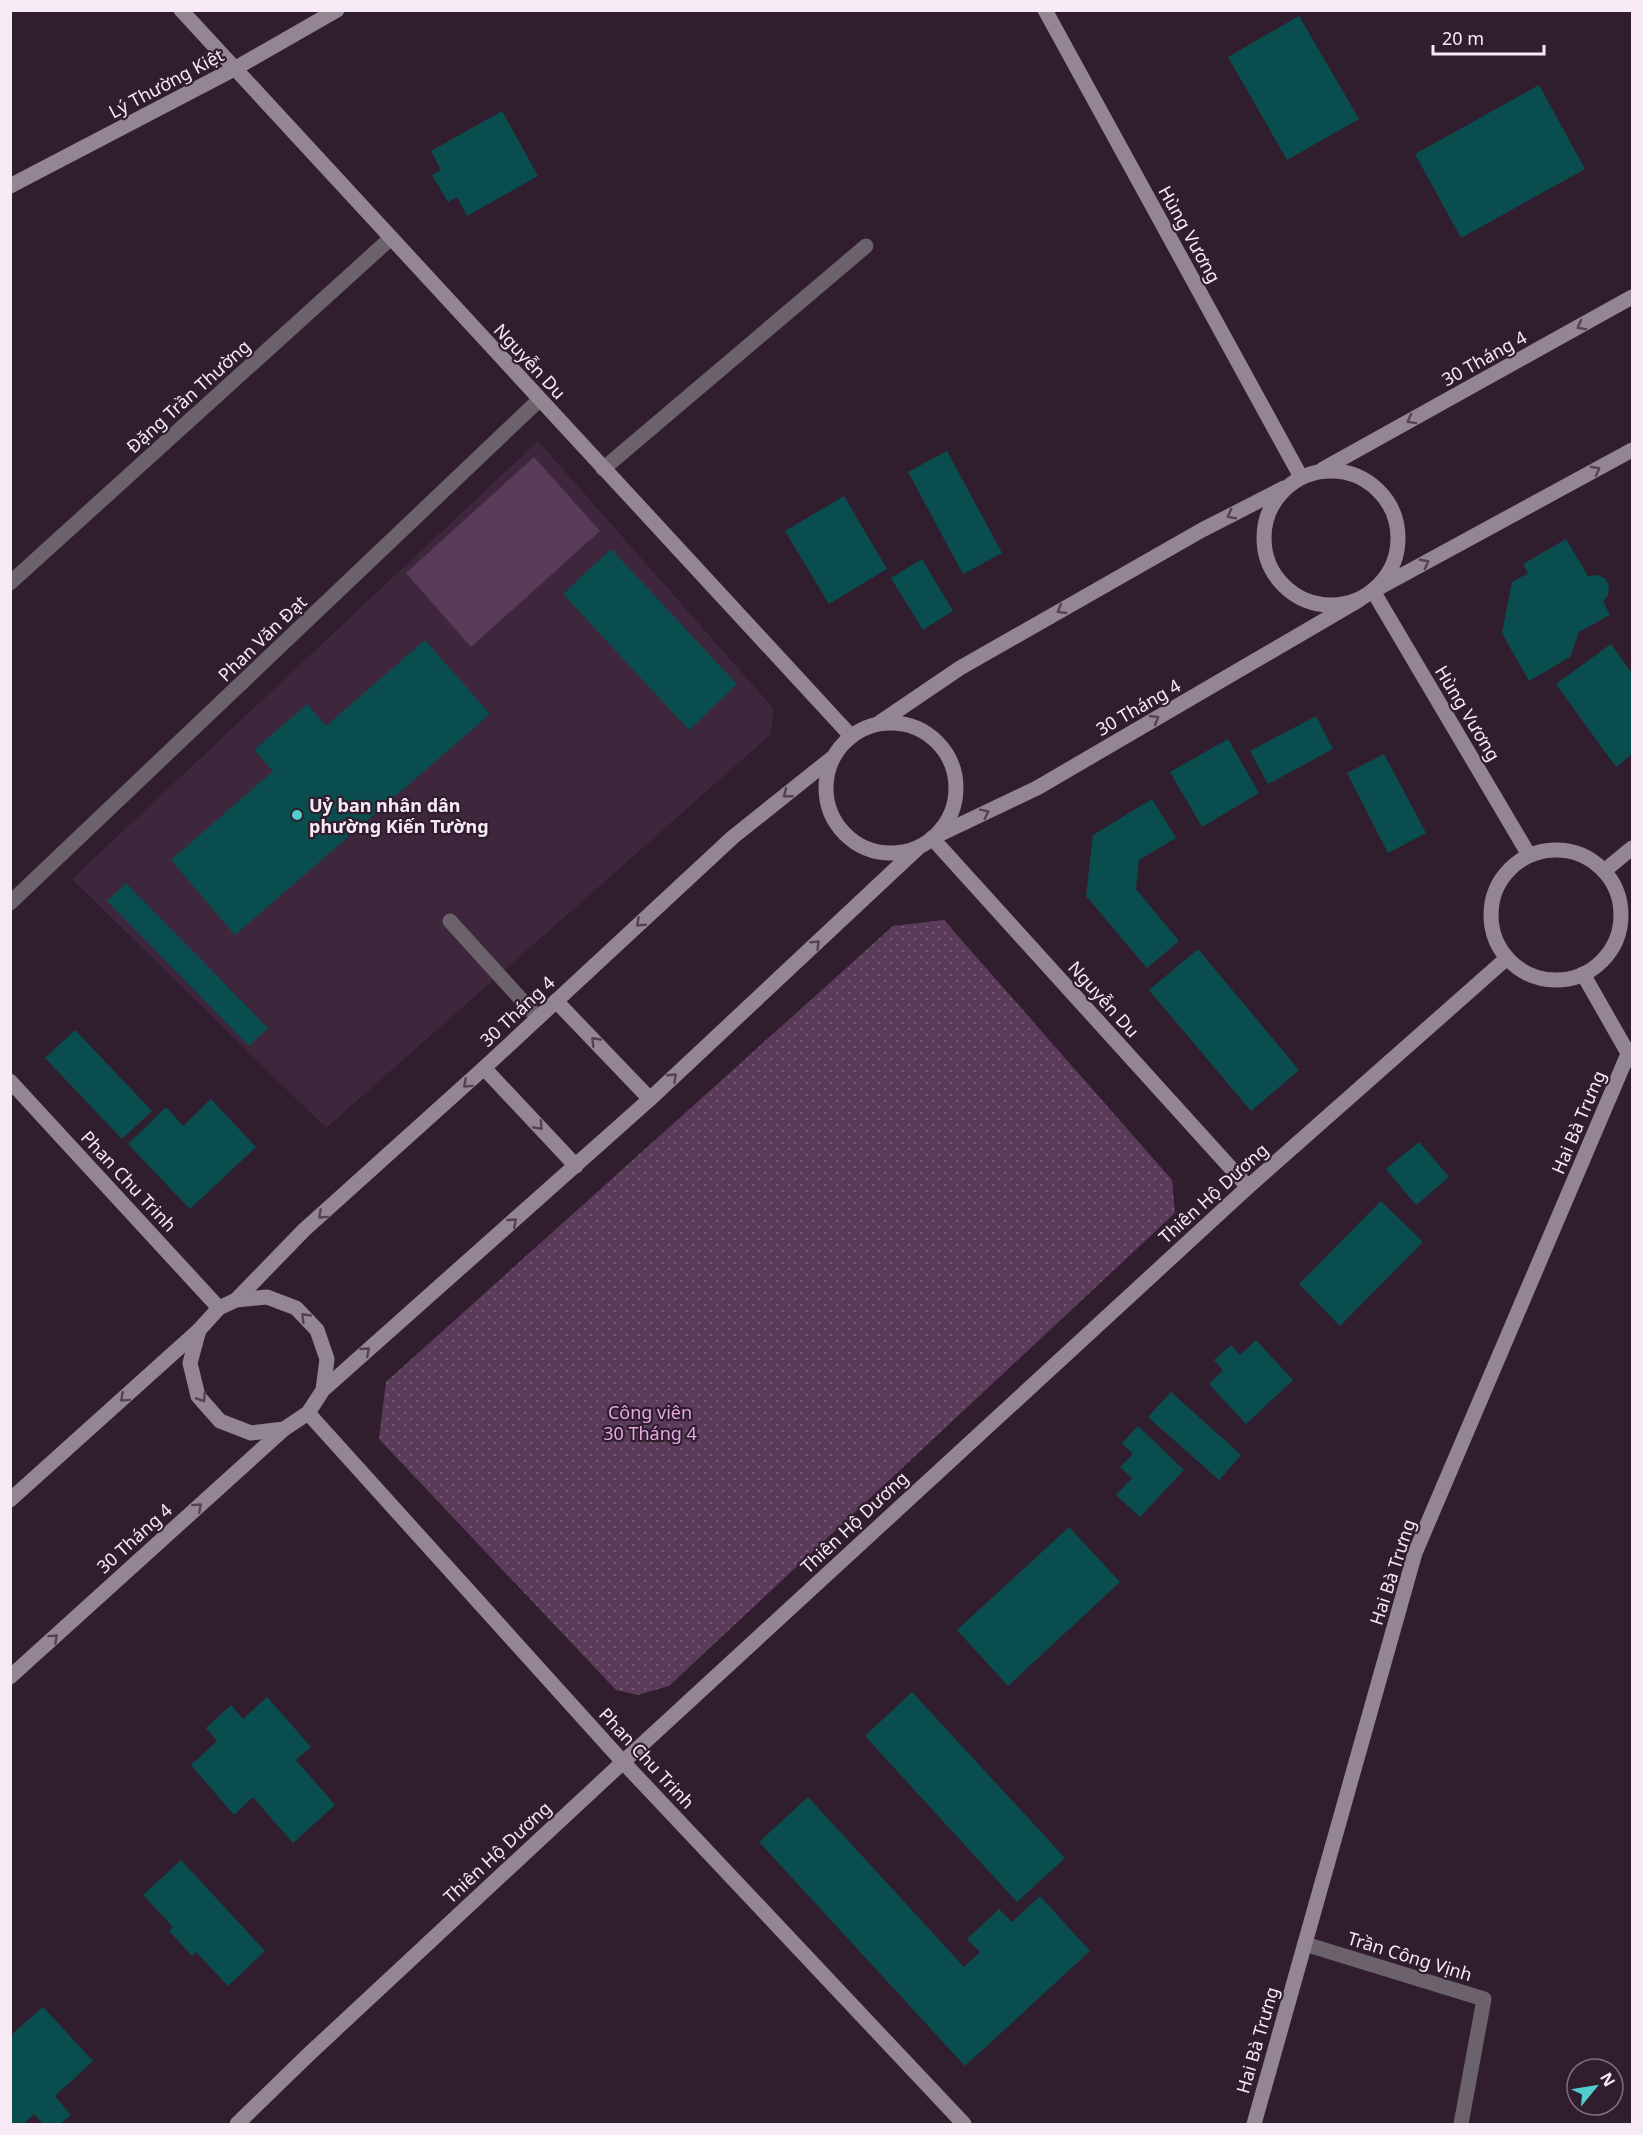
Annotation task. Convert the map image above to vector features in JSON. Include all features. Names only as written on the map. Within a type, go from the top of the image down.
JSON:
[{"type":"street","name":"Nguyễn Du","points":[[182,10],[851,736]]},
{"type":"street","name":"Lý Thường Kiệt","points":[[10,186],[234,69],[337,10]]},
{"type":"street","name":"Hùng Vương","points":[[1045,10],[1301,477]]},
{"type":"street","name":"Đặng Trần Thường","points":[[10,583],[391,238]]},
{"type":"street","points":[[603,469],[866,246]]},
{"type":"street","name":"30 Tháng 4","points":[[1322,470],[1632,297]]},
{"type":"street","name":"Phan Văn Đạt","points":[[10,903],[539,400]]},
{"type":"street","points":[[1373,591],[1386,576],[1395,559],[1398,540],[1396,521],[1388,503],[1376,488],[1360,477],[1342,471],[1322,470],[1301,477],[1284,488],[1268,510],[1263,537],[1268,563],[1283,586],[1305,601],[1332,605],[1359,600],[1632,450]]},
{"type":"street","name":"30 Tháng 4","points":[[236,1300],[304,1230],[484,1068],[733,837],[832,758],[851,736],[879,723],[960,668],[1202,530],[1284,488]]},
{"type":"street","name":"Hùng Vương","points":[[1373,591],[1530,855]]},
{"type":"street","name":"30 Tháng 4","points":[[10,1677],[284,1429],[308,1413],[323,1390],[650,1099],[919,847],[932,838],[1037,788],[1359,600]]},
{"type":"street","name":"30 Tháng 4","points":[[879,723],[901,722],[922,729],[939,743],[951,762],[956,783],[954,804],[945,824],[932,838]]},
{"type":"street","name":"30 Tháng 4","points":[[832,758],[826,784],[830,810],[844,833],[866,848],[892,853],[919,847]]},
{"type":"street","name":"Nguyễn Du","points":[[932,838],[1248,1187]]},
{"type":"street","points":[[1604,871],[1632,848]]},
{"type":"street","points":[[1549,850],[1569,851],[1588,858],[1604,871],[1615,888],[1621,908],[1620,928],[1613,947],[1600,963],[1583,974],[1563,980],[1543,979],[1524,971],[1508,958],[1496,941],[1491,921],[1492,901],[1500,882],[1512,866],[1530,855],[1549,850]]},
{"type":"street","points":[[450,921],[538,1018]]},
{"type":"street","name":"Thiên Hộ Dương","points":[[237,2124],[623,1762],[1248,1187],[1508,958]]},
{"type":"street","points":[[1583,974],[1630,1057]]},
{"type":"street","points":[[556,1001],[650,1099]]},
{"type":"street","name":"Hai Bà Trưng","points":[[1254,2124],[1415,1553],[1630,1057]]},
{"type":"street","points":[[484,1068],[576,1166]]},
{"type":"street","name":"Phan Chu Trinh","points":[[10,1081],[219,1308]]},
{"type":"street","name":"30 Tháng 4","points":[[10,1500],[199,1330],[219,1308],[236,1300],[267,1297],[296,1308],[317,1330],[327,1359],[323,1390]]},
{"type":"street","name":"30 Tháng 4","points":[[199,1330],[190,1363],[198,1396],[220,1421],[251,1433],[284,1429]]},
{"type":"street","name":"Phan Chu Trinh","points":[[308,1413],[623,1762],[964,2124]]},
{"type":"street","name":"Trần Công Vịnh","points":[[1305,1944],[1484,1999],[1461,2124]]},
{"type":"shaded area","points":[[538,441],[774,709],[770,735],[326,1128],[72,879]]},
{"type":"green space","points":[[534,457],[600,531],[471,647],[406,573]]},
{"type":"green space","name":"Công viên 30 Tháng 4","points":[[944,920],[1172,1180],[1175,1213],[669,1686],[638,1695],[616,1690],[379,1439],[386,1382],[893,926]]},
{"type":"building","points":[[1299,16],[1359,119],[1287,160],[1228,57]]},
{"type":"building","points":[[1539,85],[1585,169],[1461,238],[1415,154]]},
{"type":"building","points":[[502,111],[538,176],[467,216],[457,197],[448,202],[432,175],[441,170],[431,151]]},
{"type":"building","points":[[947,451],[1002,553],[963,574],[908,472]]},
{"type":"building","points":[[844,496],[887,569],[829,604],[785,531]]},
{"type":"building","points":[[1566,539],[1588,576],[1596,575],[1605,578],[1609,586],[1608,595],[1603,601],[1610,615],[1579,632],[1570,657],[1529,681],[1502,633],[1512,582],[1528,573],[1523,564]]},
{"type":"building","points":[[611,549],[737,684],[689,730],[563,594]]},
{"type":"building","points":[[922,559],[953,611],[923,630],[891,578]]},
{"type":"building","name":"Uỷ ban nhân dân phường Kiến Tường","points":[[425,640],[490,714],[235,935],[171,860],[273,771],[254,750],[307,704],[326,726]]},
{"type":"building","points":[[1611,644],[1632,673],[1632,754],[1616,767],[1556,684]]},
{"type":"building","points":[[1316,716],[1333,749],[1268,784],[1250,751]]},
{"type":"building","points":[[1228,739],[1259,793],[1202,827],[1170,772]]},
{"type":"building","points":[[1384,754],[1426,833],[1388,853],[1347,773]]},
{"type":"building","points":[[1152,799],[1176,838],[1139,860],[1136,889],[1179,941],[1147,968],[1086,896],[1093,835]]},
{"type":"building","points":[[126,883],[268,1028],[249,1046],[107,901]]},
{"type":"building","points":[[1198,949],[1299,1070],[1251,1111],[1149,990]]},
{"type":"building","points":[[75,1030],[152,1111],[122,1139],[45,1058]]},
{"type":"building","points":[[211,1099],[256,1147],[190,1209],[128,1144],[166,1107],[183,1126]]},
{"type":"building","points":[[1419,1142],[1449,1177],[1416,1205],[1386,1169]]},
{"type":"building","points":[[1381,1201],[1423,1242],[1340,1326],[1299,1284]]},
{"type":"building","points":[[1256,1340],[1293,1380],[1246,1424],[1209,1384],[1223,1370],[1214,1360],[1231,1345],[1240,1355]]},
{"type":"building","points":[[1171,1392],[1241,1455],[1219,1480],[1148,1417]]},
{"type":"building","points":[[1138,1426],[1184,1470],[1140,1517],[1116,1495],[1132,1478],[1120,1467],[1133,1454],[1122,1443]]},
{"type":"building","points":[[1069,1527],[1120,1582],[1008,1686],[957,1630]]},
{"type":"building","points":[[912,1692],[1065,1858],[1017,1902],[865,1736]]},
{"type":"building","points":[[267,1697],[311,1747],[296,1760],[335,1805],[293,1843],[253,1797],[234,1815],[191,1765],[217,1741],[206,1728],[231,1705],[243,1719]]},
{"type":"building","points":[[808,1797],[964,1967],[980,1952],[967,1939],[999,1909],[1012,1922],[1040,1896],[1090,1951],[965,2066],[759,1842]]},
{"type":"building","points":[[181,1860],[265,1951],[228,1986],[196,1952],[192,1956],[169,1931],[173,1927],[143,1895]]},
{"type":"building","points":[[43,2007],[93,2061],[55,2096],[71,2115],[60,2124],[43,2124],[34,2114],[23,2124],[10,2124],[10,2036]]},
{"type":"place","name":"Uỷ ban nhân dân phường Kiến Tường","points":[[297,815]]}]
